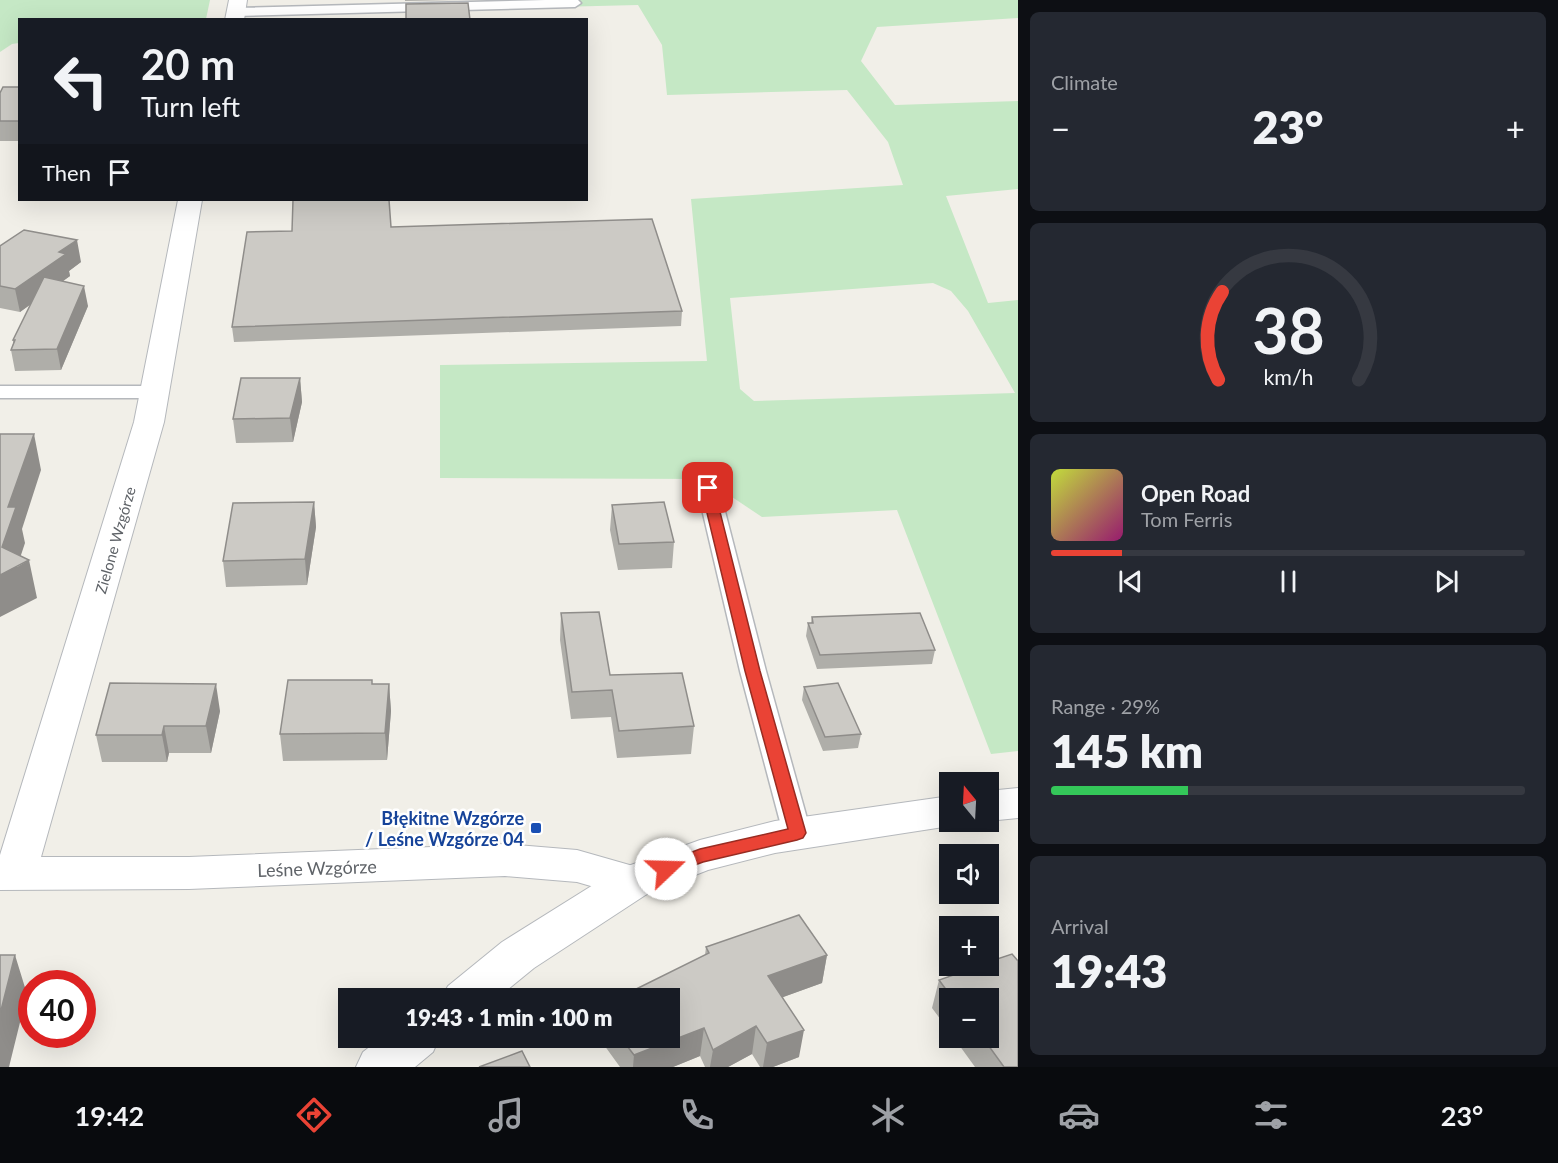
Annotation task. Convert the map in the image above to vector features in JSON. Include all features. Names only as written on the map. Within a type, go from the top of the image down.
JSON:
[{"type":"street","name":"Zielone Wzgórze","points":[[7,874],[30,827],[131,486],[155,392],[190,201]]},
{"type":"street","points":[[999,805],[1018,802]]},
{"type":"street","points":[[478,988],[518,955],[632,882],[700,856],[797,833],[939,813]]},
{"type":"street","name":"Leśne Wzgórze","points":[[7,874],[189,873],[504,860],[577,866],[632,882]]},
{"type":"street","points":[[380,1067],[404,1048]]},
{"type":"lane","points":[[236,11],[575,3]]},
{"type":"lane","points":[[0,392],[155,392]]},
{"type":"lane","points":[[708,488],[753,671],[797,833]]},
{"type":"green space","points":[[0,0],[210,0],[206,18],[18,18],[18,43],[12,44],[0,52]]},
{"type":"green space","points":[[514,0],[1018,0],[1018,18],[877,27],[861,61],[895,105],[1018,101],[1018,189],[946,196],[988,303],[1018,300],[1018,751],[991,754],[897,510],[762,517],[705,479],[440,478],[440,365],[707,361],[691,199],[903,185],[888,142],[847,90],[667,95],[662,45],[638,5],[516,8]],"holes":[[[933,283],[951,291],[968,311],[1015,393],[754,401],[740,389],[730,298]]]},
{"type":"building","points":[[468,3],[470,18],[406,18],[406,4]]},
{"type":"building","points":[[3,87],[18,87],[18,121],[0,121],[0,93]]},
{"type":"building","points":[[293,201],[389,201],[391,227],[652,219],[682,311],[232,327],[247,232],[292,231]]},
{"type":"building","points":[[24,230],[77,240],[59,252],[66,254],[15,289],[0,286],[0,246]]},
{"type":"building","points":[[44,277],[84,286],[57,349],[11,350],[15,340],[13,340]]},
{"type":"building","points":[[241,378],[300,378],[290,418],[233,419]]},
{"type":"building","points":[[0,434],[34,434],[8,507],[16,507],[2,547],[29,560],[0,575]]},
{"type":"building","points":[[314,502],[305,559],[223,561],[233,503]]},
{"type":"building","points":[[664,502],[674,542],[619,544],[612,505]]},
{"type":"building","points":[[599,612],[610,675],[682,673],[694,726],[619,731],[612,690],[572,692],[561,613]]},
{"type":"building","points":[[920,613],[935,650],[820,655],[808,623],[813,623],[812,617]]},
{"type":"building","points":[[288,680],[372,680],[372,684],[389,684],[385,733],[280,734]]},
{"type":"building","points":[[110,683],[216,684],[206,726],[164,726],[162,735],[96,735]]},
{"type":"building","points":[[838,683],[861,734],[825,737],[804,687]]},
{"type":"building","points":[[799,915],[827,955],[768,976],[804,1030],[767,1043],[756,1026],[713,1050],[704,1028],[680,1037],[680,988],[638,988],[709,953],[706,947]]},
{"type":"building","points":[[1012,954],[1018,961],[1018,1067],[1004,1067],[990,1048],[999,1048],[999,988],[945,988],[939,980],[950,976],[999,976],[999,958]]},
{"type":"building","points":[[0,955],[15,955],[0,1014]]},
{"type":"building","points":[[629,1048],[652,1048],[634,1055]]},
{"type":"building","points":[[522,1051],[530,1067],[479,1067]]},
{"type":"place","name":"Błękitne Wzgórze / Leśne Wzgórze 04","points":[[536,828]]},
{"type":"route","points":[[666,869],[700,856],[797,833],[753,671],[708,488]]}]
